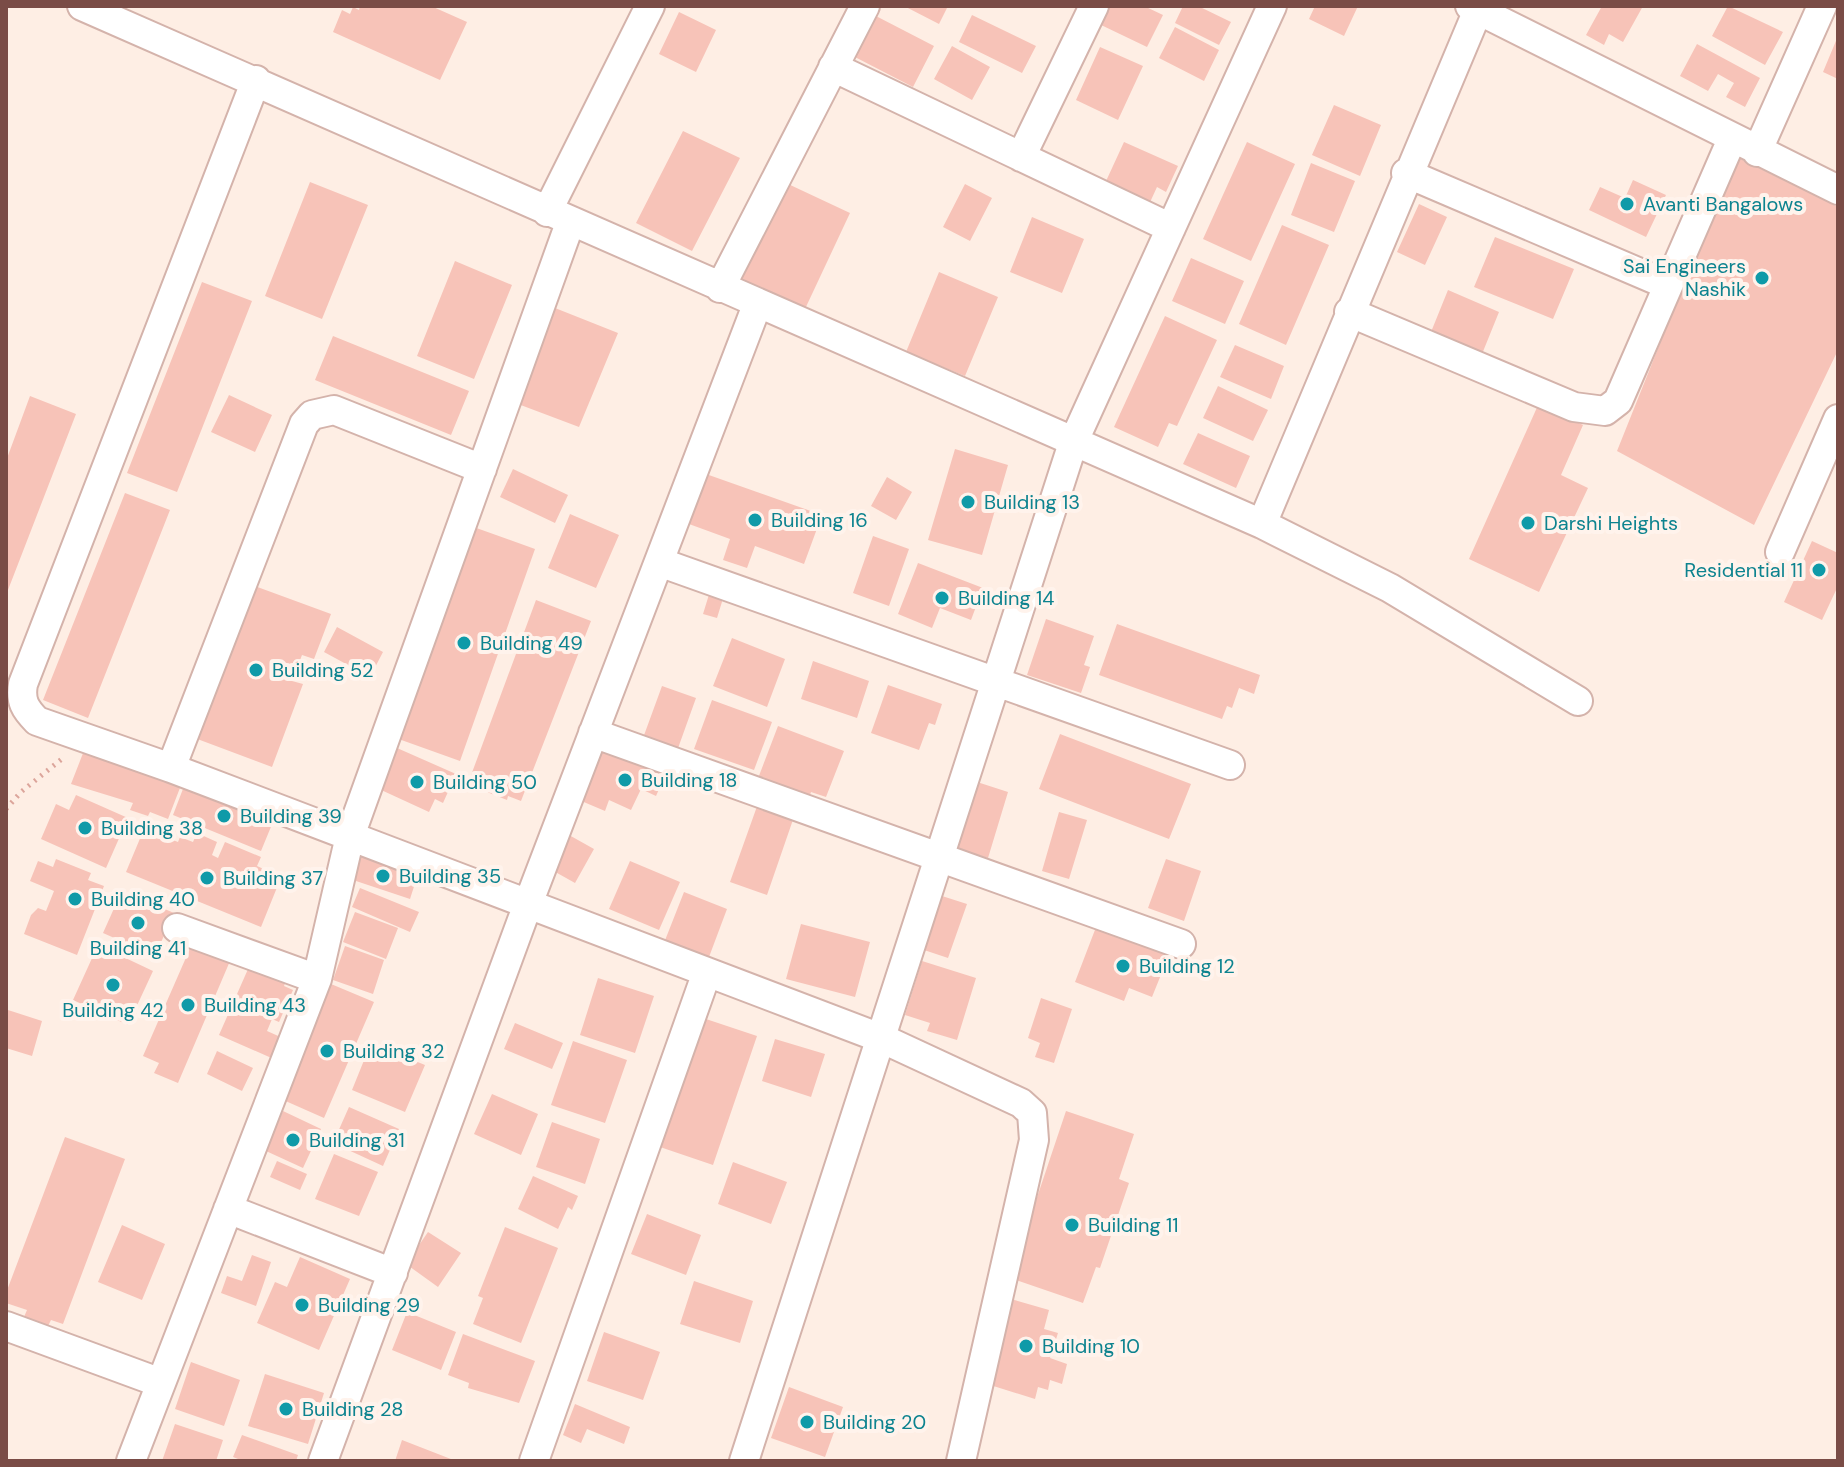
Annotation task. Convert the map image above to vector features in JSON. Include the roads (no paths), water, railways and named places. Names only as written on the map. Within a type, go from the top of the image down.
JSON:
[{"type":"street","points":[[82,6],[256,80],[558,218],[1262,524],[1390,588],[1578,701]]},
{"type":"street","points":[[131,1461],[317,979],[350,836],[482,469],[558,218],[650,6]]},
{"type":"street","points":[[720,288],[865,6]]},
{"type":"street","points":[[1021,157],[1094,6]]},
{"type":"street","points":[[744,1461],[883,1039],[1073,443],[1272,6]]},
{"type":"street","points":[[1349,312],[1574,407],[1605,411],[1618,401],[1668,285],[1822,6]]},
{"type":"street","points":[[1262,524],[1474,8],[1838,190]]},
{"type":"street","points":[[833,67],[1171,228]]},
{"type":"street","points":[[256,80],[23,684],[21,697],[37,721],[171,768],[883,1039],[1004,1092],[1021,1103],[1035,1122],[961,1461]]},
{"type":"street","points":[[1406,173],[1668,285]]},
{"type":"street","points":[[323,1461],[528,904],[757,305]]},
{"type":"street","points":[[171,768],[304,424],[312,415],[334,410],[482,469]]},
{"type":"street","points":[[1780,552],[1838,419]]},
{"type":"street","points":[[659,562],[1230,765]]},
{"type":"street","points":[[593,733],[1181,944]]},
{"type":"street","points":[[177,928],[317,979]]},
{"type":"street","points":[[534,1461],[707,972]]},
{"type":"street","points":[[228,1209],[393,1273]]},
{"type":"street","points":[[6,1326],[161,1383]]},
{"type":"place","name":"Avanti Bangalows","points":[[1627,204]]},
{"type":"place","name":"Sai Engineers Nashik","points":[[1762,278]]},
{"type":"place","name":"Building 13","points":[[968,502]]},
{"type":"place","name":"Building 16","points":[[755,520]]},
{"type":"place","name":"Darshi Heights","points":[[1528,523]]},
{"type":"place","name":"Residential 11","points":[[1819,570]]},
{"type":"place","name":"Building 14","points":[[942,598]]},
{"type":"place","name":"Building 49","points":[[464,643]]},
{"type":"place","name":"Building 52","points":[[256,670]]},
{"type":"place","name":"Building 18","points":[[625,780]]},
{"type":"place","name":"Building 50","points":[[417,782]]},
{"type":"place","name":"Building 39","points":[[224,816]]},
{"type":"place","name":"Building 38","points":[[85,828]]},
{"type":"place","name":"Building 35","points":[[383,876]]},
{"type":"place","name":"Building 37","points":[[207,878]]},
{"type":"place","name":"Building 40","points":[[75,899]]},
{"type":"place","name":"Building 41","points":[[138,923]]},
{"type":"place","name":"Building 12","points":[[1123,966]]},
{"type":"place","name":"Building 42","points":[[113,985]]},
{"type":"place","name":"Building 43","points":[[188,1005]]},
{"type":"place","name":"Building 32","points":[[327,1051]]},
{"type":"place","name":"Building 31","points":[[293,1140]]},
{"type":"place","name":"Building 11","points":[[1072,1225]]},
{"type":"place","name":"Building 29","points":[[302,1305]]},
{"type":"place","name":"Building 10","points":[[1026,1346]]},
{"type":"place","name":"Building 28","points":[[286,1409]]},
{"type":"place","name":"Building 20","points":[[807,1422]]}]
